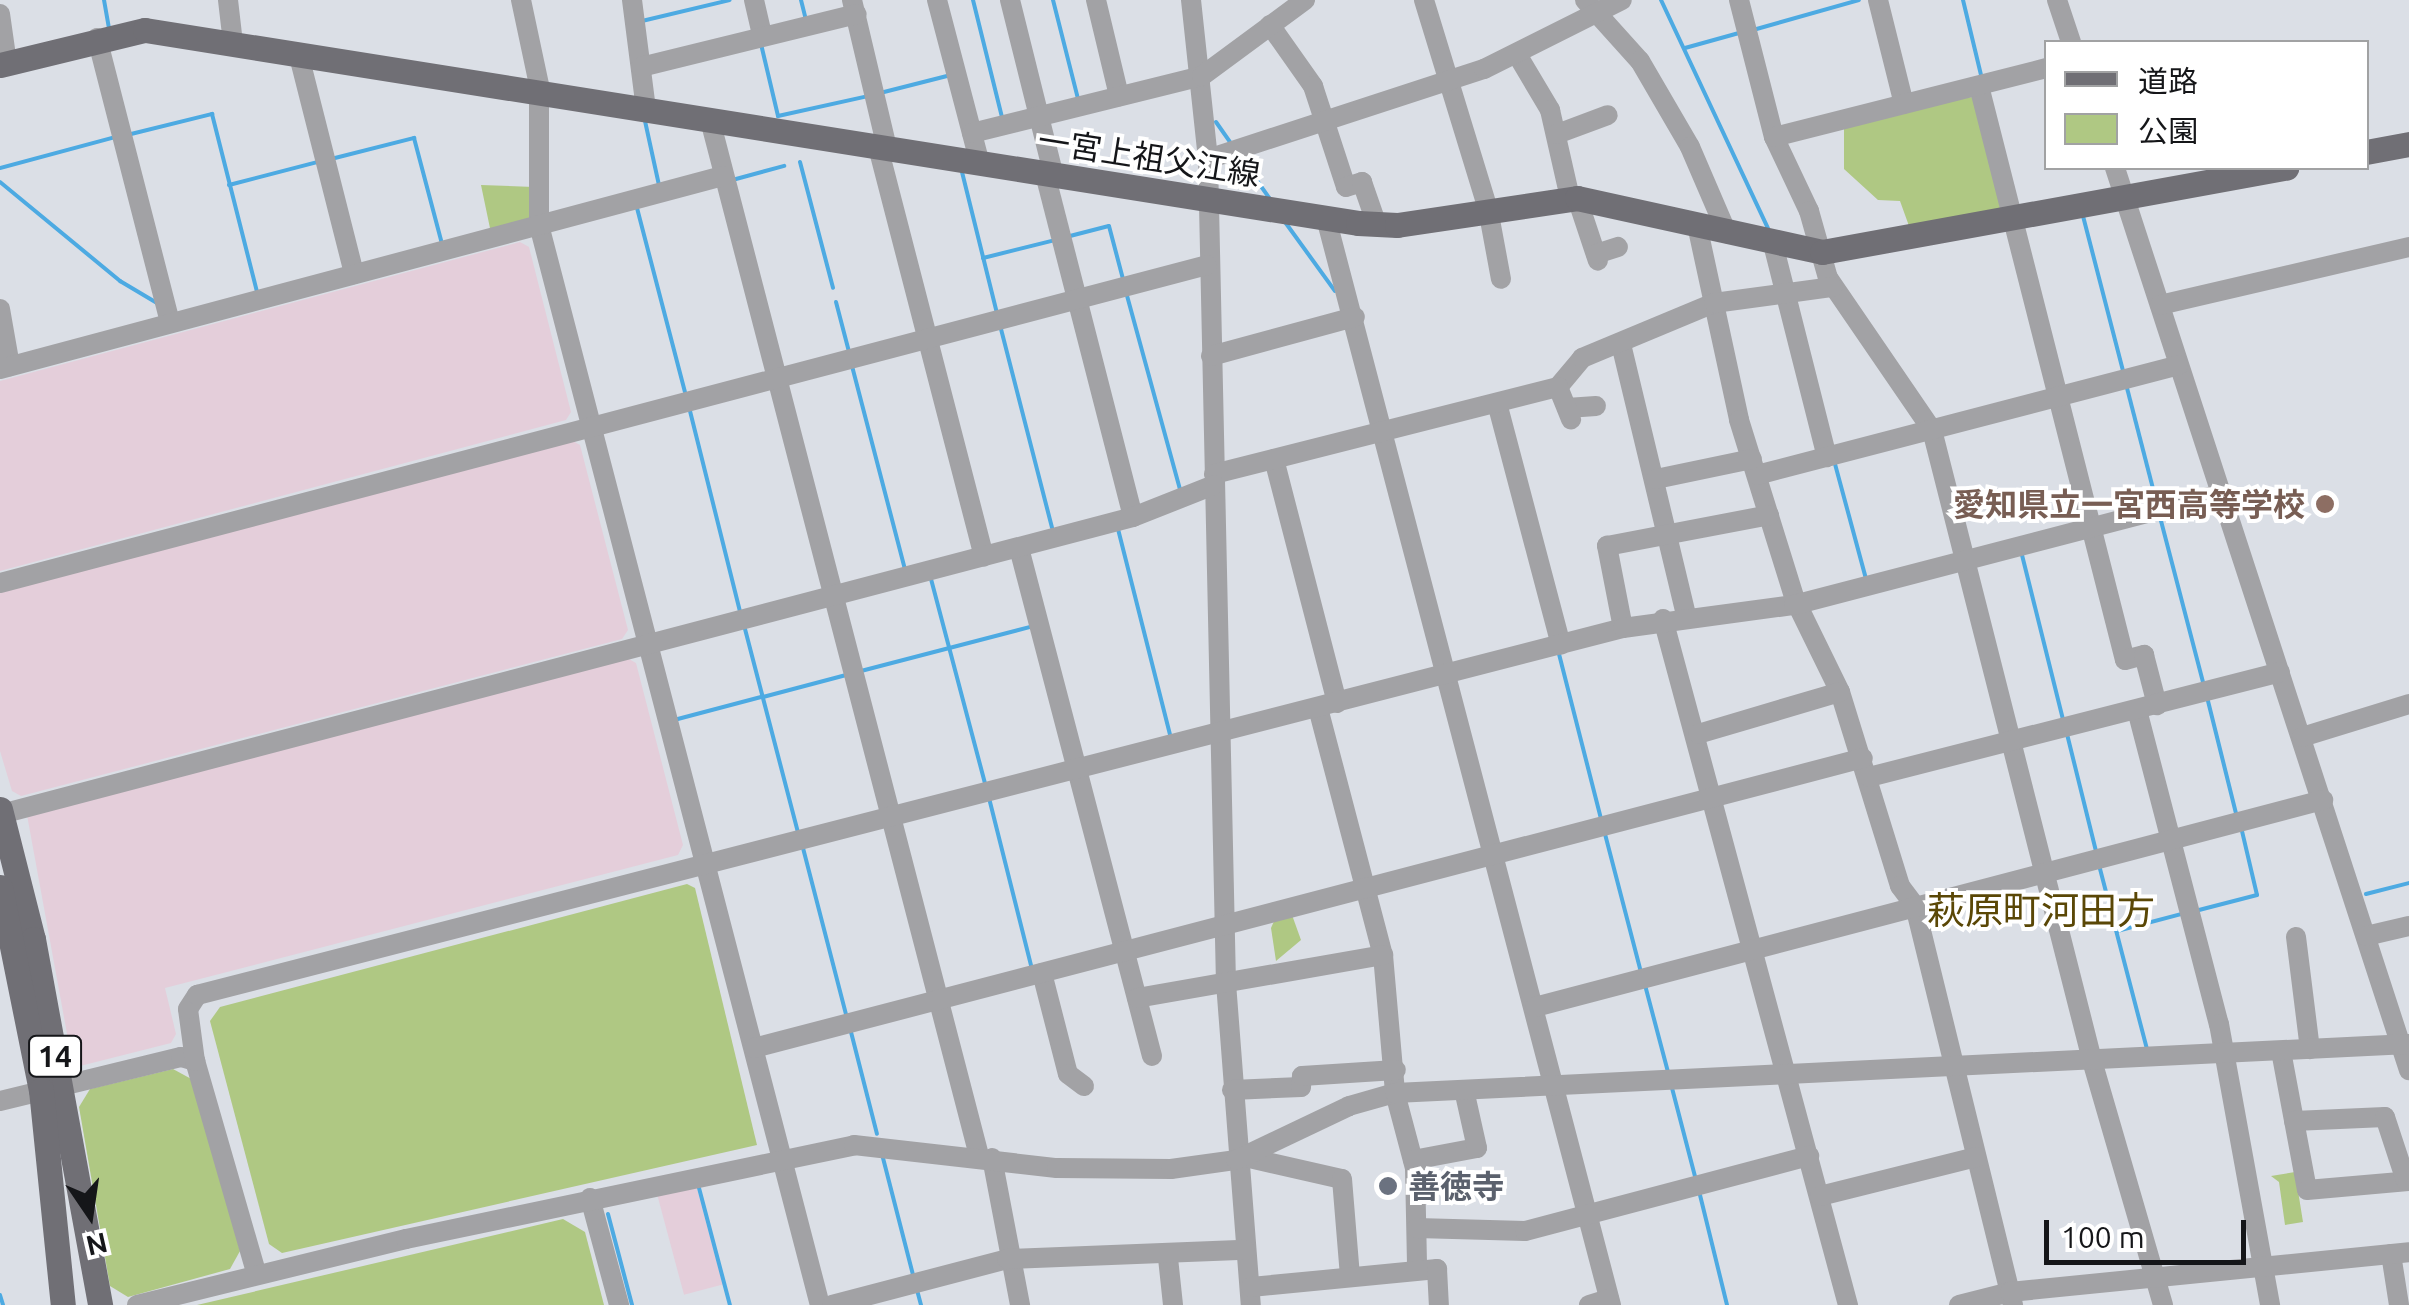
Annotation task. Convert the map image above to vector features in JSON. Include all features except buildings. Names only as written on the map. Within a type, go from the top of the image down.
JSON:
[{"type":"main road","name":"一宮上祖父江線","points":[[3,64],[97,38],[145,30],[1377,225],[1573,198],[1822,252],[2275,170]]},
{"type":"main road","points":[[2369,151],[2409,144]]},
{"type":"main road","name":"14","points":[[1,811],[51,1087],[63,1305]]},
{"type":"main road","name":"14","points":[[0,887],[51,1087],[100,1305]]},
{"type":"street","points":[[228,0],[234,43]]},
{"type":"street","points":[[521,0],[539,94],[539,225],[820,1305]]},
{"type":"street","points":[[632,0],[646,110]]},
{"type":"street","points":[[754,0],[762,36]]},
{"type":"street","points":[[937,0],[980,164]]},
{"type":"street","points":[[1010,0],[1039,116],[1076,298],[1133,518]]},
{"type":"street","points":[[1096,0],[1120,96]]},
{"type":"street","points":[[1191,0],[1208,159],[1207,265],[1226,983],[1251,1296],[1417,1267],[1437,1269],[1439,1305]]},
{"type":"street","points":[[972,133],[1202,76],[1305,0]]},
{"type":"street","points":[[1424,0],[1488,209],[1501,279]]},
{"type":"street","points":[[1208,159],[1518,56],[1589,6],[1622,0]]},
{"type":"street","points":[[1739,0],[1774,137],[1833,287],[1932,430],[2092,1058],[2162,1305]]},
{"type":"street","points":[[1878,0],[1904,104]]},
{"type":"street","points":[[2058,0],[2070,40]]},
{"type":"street","points":[[1589,6],[1640,62],[1690,146],[1727,233]]},
{"type":"street","points":[[641,66],[762,36],[854,7],[927,336],[984,557]]},
{"type":"street","points":[[0,14],[3,64]]},
{"type":"street","points":[[1270,25],[1313,86],[1346,187],[1362,182],[1377,225]]},
{"type":"street","points":[[97,38],[170,322]]},
{"type":"street","points":[[299,56],[354,274]]},
{"type":"street","points":[[1518,56],[1550,110],[1573,198],[1597,257],[1618,246]]},
{"type":"street","points":[[1774,137],[2044,69]]},
{"type":"street","points":[[1979,86],[2125,660],[2144,655],[2148,707],[2172,840],[2223,1052],[2270,1305]]},
{"type":"street","points":[[1557,134],[1608,115]]},
{"type":"street","points":[[710,120],[940,1000],[985,1158],[1020,1305]]},
{"type":"street","points":[[2116,170],[2366,936],[2405,1044],[2409,1070]]},
{"type":"street","points":[[0,308],[5,367],[723,176]]},
{"type":"street","points":[[1326,218],[1356,317],[1555,1085],[1587,1214],[1603,1303]]},
{"type":"street","points":[[1696,225],[1754,467],[1769,514],[1800,602],[1840,692],[1900,886],[1915,906],[2011,1298]]},
{"type":"street","points":[[1772,244],[1827,458]]},
{"type":"street","points":[[2160,306],[2409,247]]},
{"type":"street","points":[[0,583],[1207,265]]},
{"type":"street","points":[[1,811],[1133,518],[1214,479],[1274,459],[1558,387],[1582,358],[1714,303],[1833,287]]},
{"type":"street","points":[[1211,356],[1356,317]]},
{"type":"street","points":[[1621,344],[1686,615]]},
{"type":"street","points":[[1656,478],[1827,458],[2178,366]]},
{"type":"street","points":[[1558,387],[1569,414],[1596,406]]},
{"type":"street","points":[[1498,402],[1561,645]]},
{"type":"street","points":[[1274,459],[1365,889],[1383,955],[1396,1093],[1412,1160],[1417,1267]]},
{"type":"street","points":[[256,1272],[195,1061],[188,1009],[198,995],[1623,628],[1686,615],[1800,602],[2220,494]]},
{"type":"street","points":[[1623,628],[1607,546],[1769,514]]},
{"type":"street","points":[[1020,548],[1152,1056]]},
{"type":"street","points":[[1663,619],[1717,800],[1848,1305]]},
{"type":"street","points":[[754,1048],[1717,800],[2011,742],[2280,672]]},
{"type":"street","points":[[1698,734],[1840,692]]},
{"type":"street","points":[[2302,737],[2409,704]]},
{"type":"street","points":[[1535,1007],[2323,800]]},
{"type":"street","points":[[2366,936],[2409,926]]},
{"type":"street","points":[[2296,937],[2310,1049]]},
{"type":"street","points":[[1136,998],[1383,955]]},
{"type":"street","points":[[1042,974],[1068,1074],[1084,1086]]},
{"type":"street","points":[[1241,1159],[1349,1106],[1396,1093],[2405,1044]]},
{"type":"street","points":[[2281,1051],[2294,1122],[2308,1190],[2408,1181],[2384,1117],[2294,1122]]},
{"type":"street","points":[[0,1101],[181,1057],[195,1061]]},
{"type":"street","points":[[1232,1090],[1302,1086],[1302,1076],[1396,1070]]},
{"type":"street","points":[[1412,1160],[1477,1148],[1464,1090]]},
{"type":"street","points":[[137,1305],[256,1272],[590,1198],[782,1157],[880,1145],[1128,1170],[1241,1159],[1342,1179],[1350,1276]]},
{"type":"street","points":[[1416,1228],[1525,1231],[1809,1156]]},
{"type":"street","points":[[1820,1196],[1976,1156]]},
{"type":"street","points":[[590,1198],[618,1305]]},
{"type":"street","points":[[832,1305],[1007,1259],[1168,1258],[1245,1250]]},
{"type":"street","points":[[1959,1305],[2154,1276],[2400,1253],[2400,1305]]},
{"type":"street","points":[[1168,1258],[1172,1305]]},
{"type":"shaded area","points":[[520,242],[529,247],[571,412],[566,420],[0,571],[0,381]]},
{"type":"shaded area","points":[[571,440],[580,445],[628,630],[622,639],[21,796],[12,791],[0,751],[0,593],[12,584]]},
{"type":"shaded area","points":[[627,658],[636,663],[683,845],[678,855],[165,988],[176,1034],[171,1043],[80,1066],[72,1061],[27,815]]},
{"type":"shaded area","points":[[696,1185],[723,1284],[684,1295],[657,1195]]},
{"type":"green space","points":[[1978,97],[2012,210],[1909,226],[1900,201],[1878,200],[1844,169],[1844,129],[1944,98]]},
{"type":"green space","points":[[481,185],[534,187],[534,219],[491,233]]},
{"type":"green space","points":[[687,884],[695,888],[757,1145],[282,1253],[269,1244],[210,1021],[220,1007]]},
{"type":"green space","points":[[1292,915],[1301,940],[1276,961],[1271,928],[1275,919]]},
{"type":"green space","points":[[173,1069],[195,1081],[240,1251],[230,1269],[128,1297],[110,1286],[79,1107],[90,1089]]},
{"type":"green space","points":[[2295,1172],[2303,1222],[2285,1225],[2279,1182],[2271,1176]]},
{"type":"green space","points":[[563,1219],[585,1232],[604,1305],[197,1305]]},
{"type":"waterway","points":[[104,0],[109,27]]},
{"type":"waterway","points":[[642,21],[730,0]]},
{"type":"waterway","points":[[801,0],[806,20]]},
{"type":"waterway","points":[[973,0],[1002,117]]},
{"type":"waterway","points":[[1053,0],[1078,99]]},
{"type":"waterway","points":[[1661,0],[1768,228]]},
{"type":"waterway","points":[[1753,30],[1859,0]]},
{"type":"waterway","points":[[1963,0],[1982,79]]},
{"type":"waterway","points":[[1685,48],[1739,33]]},
{"type":"waterway","points":[[761,44],[778,116],[868,96]]},
{"type":"waterway","points":[[884,92],[947,76]]},
{"type":"waterway","points":[[127,135],[212,114],[257,292]]},
{"type":"waterway","points":[[645,121],[659,185]]},
{"type":"waterway","points":[[1216,122],[1230,142]]},
{"type":"waterway","points":[[0,168],[116,137]]},
{"type":"waterway","points":[[331,159],[414,138],[442,244]]},
{"type":"waterway","points":[[1241,158],[1270,199]]},
{"type":"waterway","points":[[229,185],[317,162]]},
{"type":"waterway","points":[[800,162],[833,288]]},
{"type":"waterway","points":[[736,179],[784,166]]},
{"type":"waterway","points":[[962,172],[997,313]]},
{"type":"waterway","points":[[0,182],[120,281],[157,303]]},
{"type":"waterway","points":[[637,208],[685,392]]},
{"type":"waterway","points":[[2083,216],[2123,371]]},
{"type":"waterway","points":[[1285,222],[1335,291]]},
{"type":"waterway","points":[[1070,236],[1109,226],[1123,279]]},
{"type":"waterway","points":[[983,258],[1055,240]]},
{"type":"waterway","points":[[1126,292],[1180,490]]},
{"type":"waterway","points":[[836,302],[849,352]]},
{"type":"waterway","points":[[1001,329],[1052,528]]},
{"type":"waterway","points":[[852,366],[905,569]]},
{"type":"waterway","points":[[2127,388],[2157,504]]},
{"type":"waterway","points":[[689,407],[740,611]]},
{"type":"waterway","points":[[1835,464],[1866,579]]},
{"type":"waterway","points":[[2160,517],[2203,682]]},
{"type":"waterway","points":[[1118,529],[1171,738]]},
{"type":"waterway","points":[[2022,555],[2063,720]]},
{"type":"waterway","points":[[931,579],[986,787]]},
{"type":"waterway","points":[[861,671],[1030,627]]},
{"type":"waterway","points":[[745,629],[798,832]]},
{"type":"waterway","points":[[1559,654],[1601,819]]},
{"type":"waterway","points":[[763,697],[846,675]]},
{"type":"waterway","points":[[674,720],[761,697]]},
{"type":"waterway","points":[[2207,697],[2236,813]]},
{"type":"waterway","points":[[2067,734],[2096,851]]},
{"type":"waterway","points":[[989,798],[1032,969]]},
{"type":"waterway","points":[[2199,910],[2257,895],[2241,827]]},
{"type":"waterway","points":[[1605,834],[1641,972]]},
{"type":"waterway","points":[[803,848],[847,1018]]},
{"type":"waterway","points":[[2099,865],[2147,1049]]},
{"type":"waterway","points":[[2366,894],[2409,883]]},
{"type":"waterway","points":[[2117,931],[2185,913]]},
{"type":"waterway","points":[[1645,985],[1668,1072]]},
{"type":"waterway","points":[[851,1032],[877,1134]]},
{"type":"waterway","points":[[1672,1088],[1696,1180]]},
{"type":"waterway","points":[[883,1158],[913,1275]]},
{"type":"waterway","points":[[699,1188],[730,1305]]},
{"type":"waterway","points":[[1700,1195],[1727,1305]]},
{"type":"waterway","points":[[608,1214],[632,1305]]},
{"type":"waterway","points":[[917,1290],[921,1305]]},
{"type":"waterway","points":[[0,1295],[3,1305]]},
{"type":"place","name":"愛知県立一宮西高等学校","points":[[2325,504]]},
{"type":"place","name":"善徳寺","points":[[1388,1186]]},
{"type":"district","name":"萩原町河田方","points":[[2041,911]]}]
